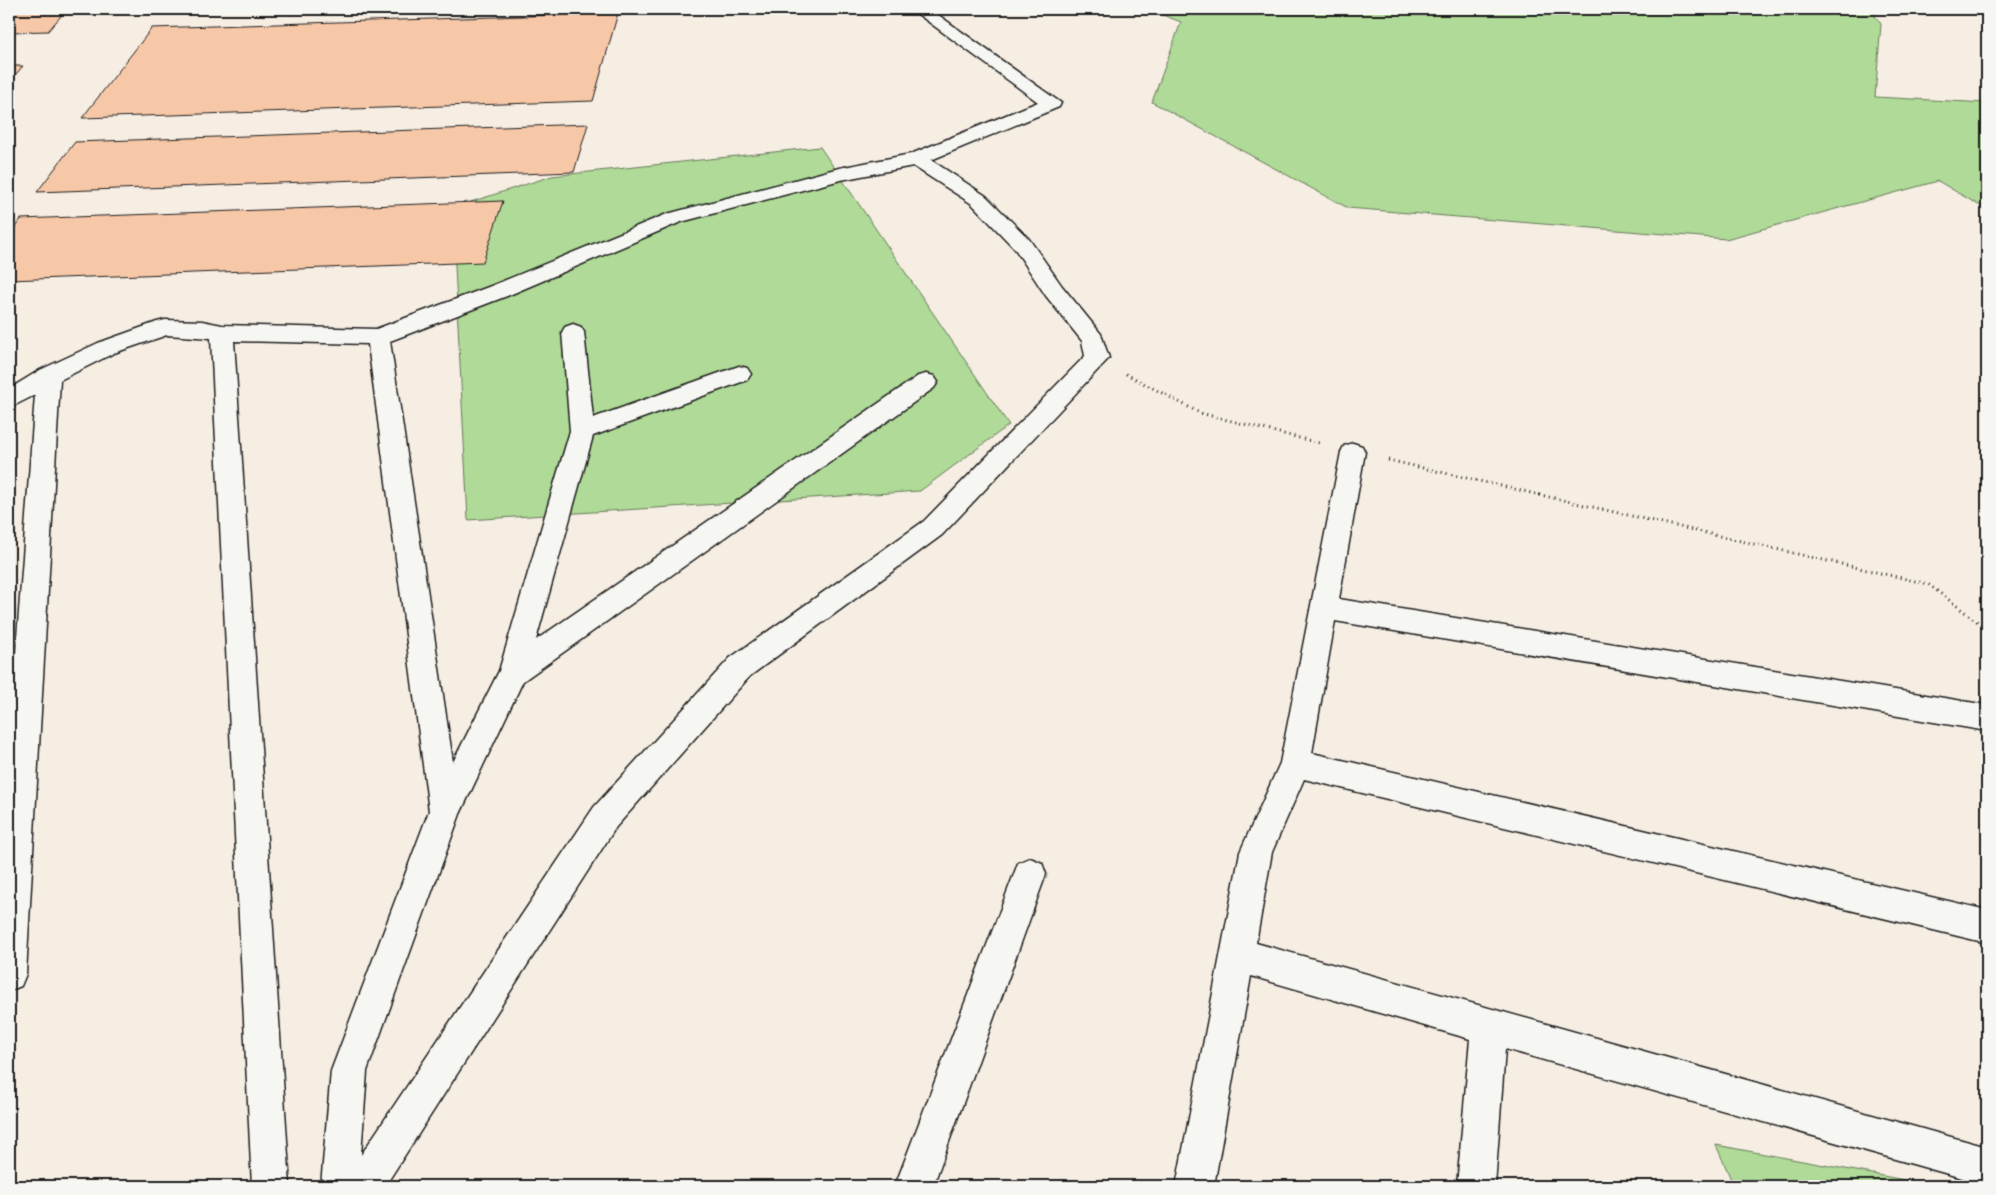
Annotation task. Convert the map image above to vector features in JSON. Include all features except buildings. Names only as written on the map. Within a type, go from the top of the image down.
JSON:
[{"type":"street","points":[[9,400],[48,376],[106,348],[165,327],[202,328],[222,333],[378,337],[499,291],[674,218],[839,174],[916,159],[1052,103],[919,9]]},
{"type":"street","points":[[363,1186],[612,810],[740,667],[933,528],[1097,358],[1093,339],[1054,291],[1022,244],[979,200],[916,159]]},
{"type":"street","points":[[340,1186],[349,1071],[445,811],[513,672],[582,431],[573,332]]},
{"type":"street","points":[[222,333],[272,1186]]},
{"type":"street","points":[[378,337],[445,811]]},
{"type":"street","points":[[582,431],[739,374]]},
{"type":"street","points":[[9,974],[48,376]]},
{"type":"street","points":[[513,672],[926,382]]},
{"type":"street","points":[[1195,1186],[1256,852],[1295,763],[1353,452]]},
{"type":"street","points":[[1324,608],[1987,718]]},
{"type":"street","points":[[1295,763],[1987,927]]},
{"type":"street","points":[[914,1186],[1030,874]]},
{"type":"street","points":[[1238,955],[1489,1028],[1987,1166]]},
{"type":"street","points":[[1476,1186],[1489,1028]]},
{"type":"path","points":[[1097,358],[1200,413],[1353,452],[1928,584],[1987,628]]},
{"type":"green space","points":[[1147,9],[1870,9],[1881,24],[1875,97],[1987,103],[1987,210],[1938,181],[1726,239],[1348,208],[1152,102],[1181,22]]},
{"type":"green space","points":[[820,147],[1009,425],[920,491],[468,520],[452,208],[552,176]]},
{"type":"green space","points":[[1716,1145],[1937,1186],[1734,1186]]}]
